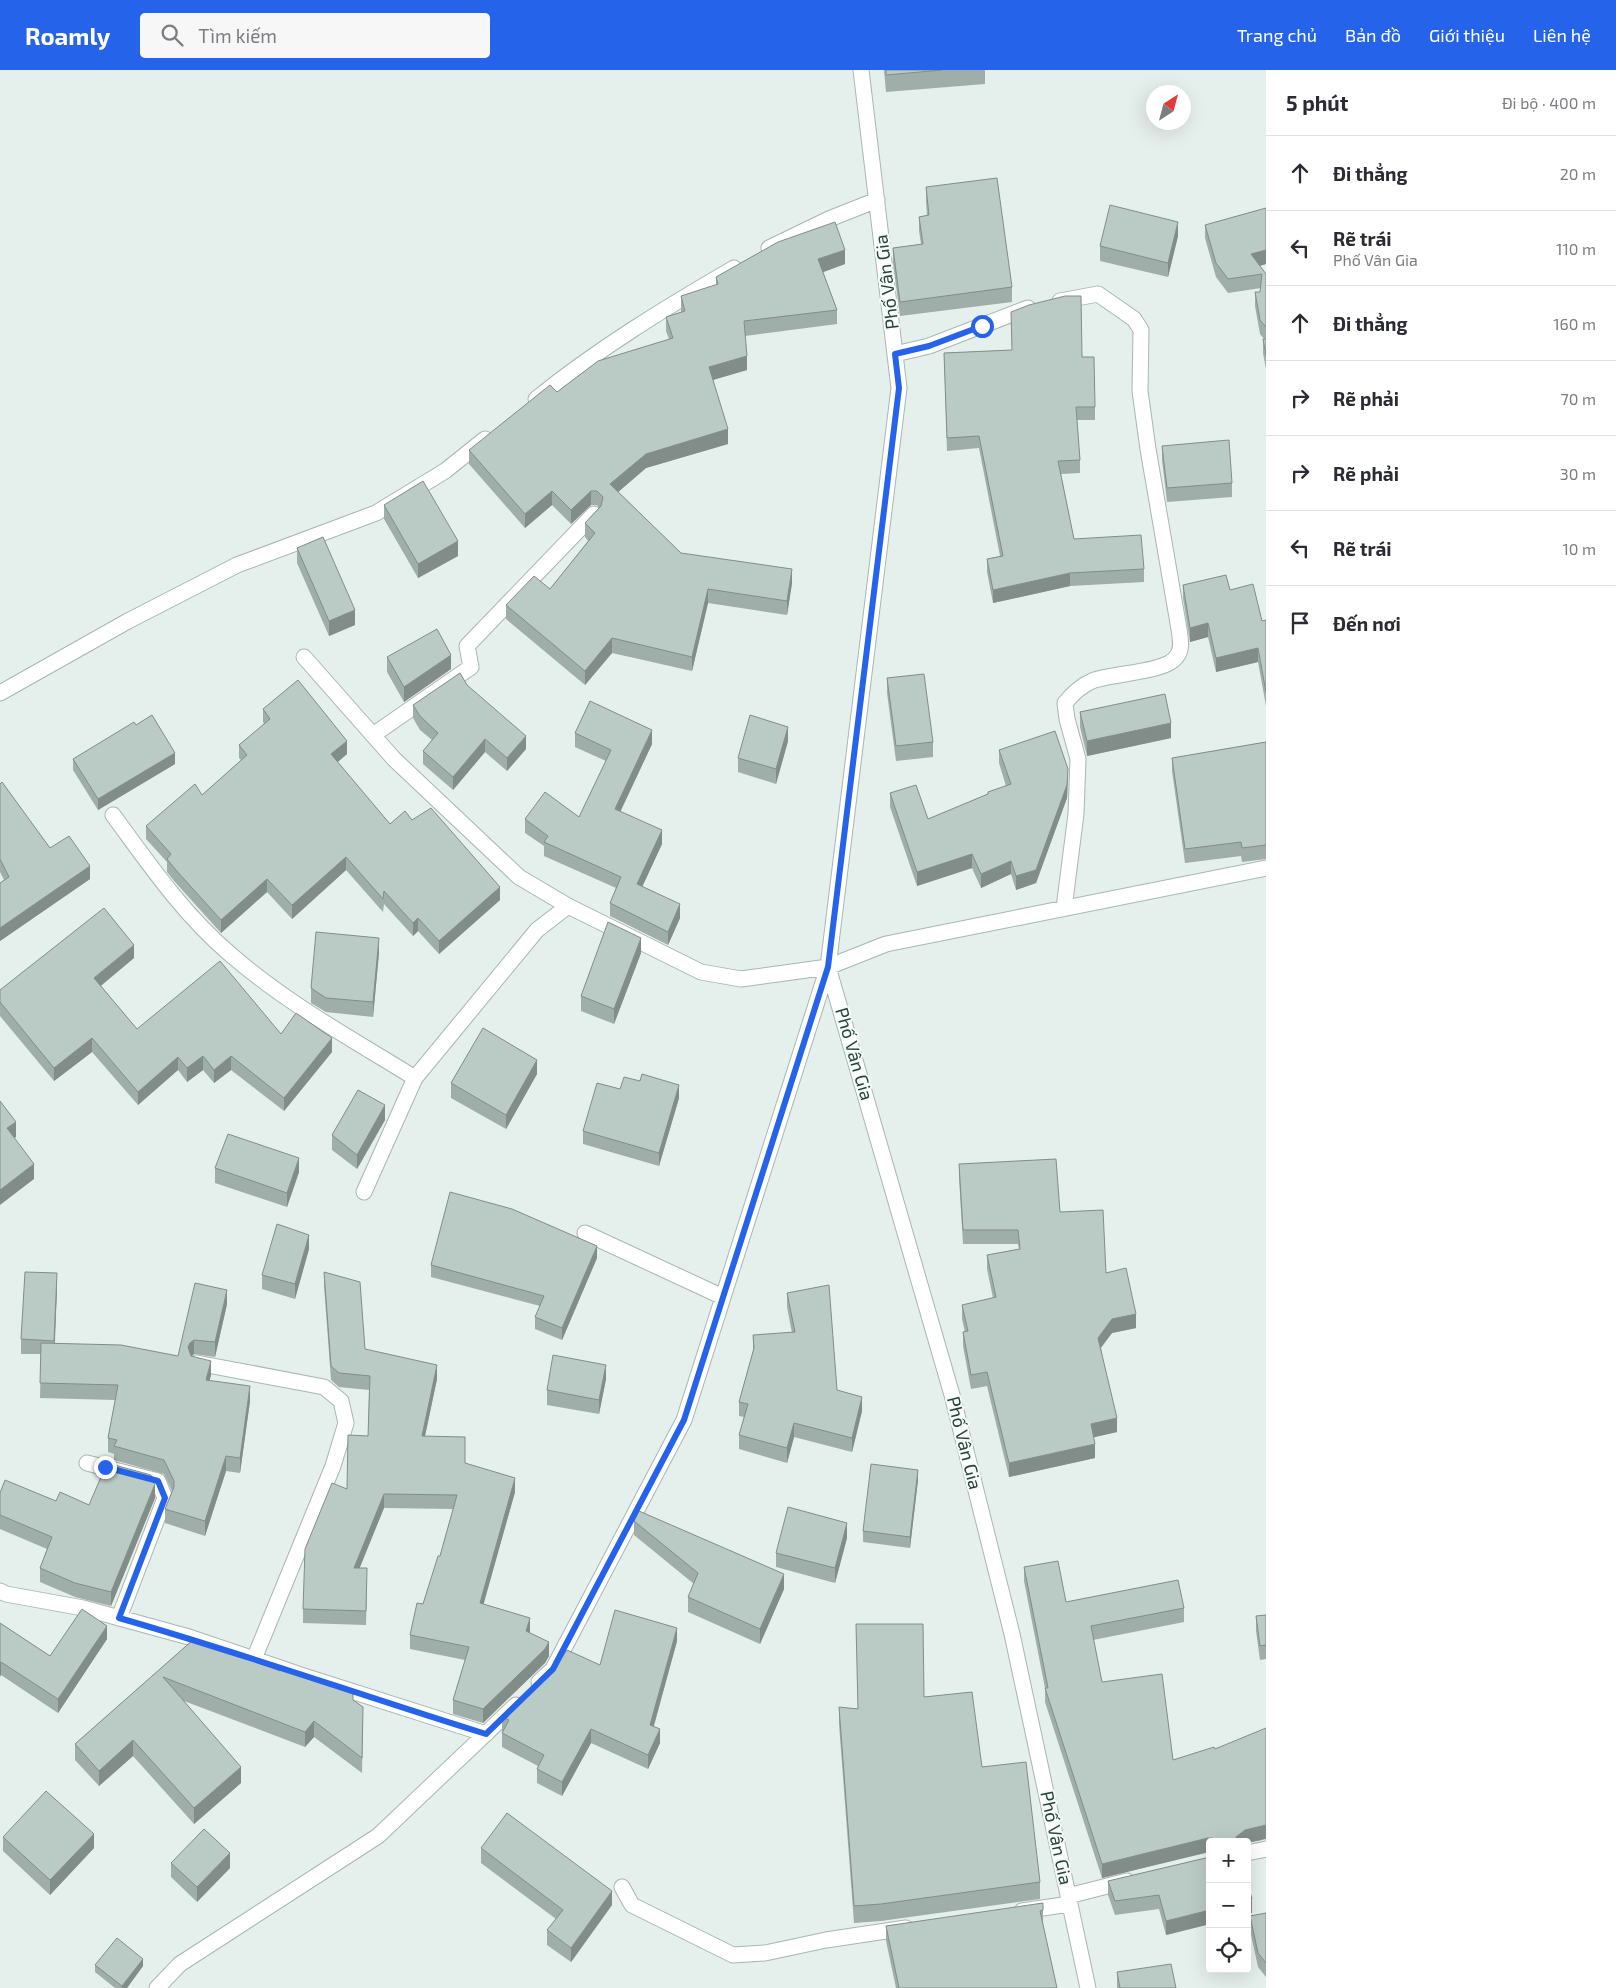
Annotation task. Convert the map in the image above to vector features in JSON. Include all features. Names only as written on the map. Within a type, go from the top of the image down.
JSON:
[{"type":"street","name":"Phố Vân Gia","points":[[862,70],[899,388],[828,967],[952,1395],[1012,1634],[1088,1988]]},
{"type":"street","points":[[524,408],[560,379],[643,321],[788,238],[877,200]]},
{"type":"street","points":[[895,354],[929,346],[1026,309],[1078,296],[1098,294],[1134,319],[1141,330],[1140,391],[1181,650],[1177,658],[1166,666],[1094,680],[1075,692],[1065,703],[1066,719],[1078,760],[1076,814],[1064,908]]},
{"type":"street","points":[[0,693],[128,621],[237,565],[376,512],[445,470],[495,431]]},
{"type":"street","points":[[373,734],[471,667],[467,646],[594,514]]},
{"type":"street","points":[[304,657],[394,759],[519,877],[568,906],[701,972],[741,979],[828,967],[886,944],[1266,868]]},
{"type":"street","points":[[113,815],[172,896],[229,954],[290,1000],[415,1078]]},
{"type":"street","points":[[364,1192],[415,1078],[536,930],[568,906]]},
{"type":"street","points":[[157,1988],[180,1964],[378,1836],[553,1669],[684,1420],[828,967]]},
{"type":"street","points":[[586,1233],[723,1297]]},
{"type":"street","points":[[197,1363],[324,1387],[341,1401],[346,1423],[333,1466],[254,1659]]},
{"type":"street","points":[[87,1463],[158,1481],[165,1498],[119,1618]]},
{"type":"street","points":[[0,1591],[15,1596],[83,1608],[189,1637],[486,1734]]},
{"type":"street","points":[[1251,1852],[1266,1849]]},
{"type":"street","points":[[1012,1913],[1069,1900],[1143,1876]]},
{"type":"street","points":[[622,1887],[632,1905],[733,1955],[766,1953],[826,1940],[924,1926]]},
{"type":"building","points":[[886,70],[942,70],[886,75]]},
{"type":"building","points":[[997,178],[1012,287],[900,302],[893,248],[923,244],[919,217],[929,215],[926,187]]},
{"type":"building","points":[[1110,205],[1178,222],[1168,263],[1100,246]]},
{"type":"building","points":[[1266,208],[1266,250],[1251,254],[1266,274],[1266,327],[1260,320],[1255,292],[1260,292],[1262,274],[1228,279],[1216,263],[1205,225]]},
{"type":"building","points":[[835,222],[845,250],[818,259],[837,310],[744,321],[747,356],[709,367],[728,429],[646,454],[610,484],[681,553],[792,569],[787,601],[708,589],[692,657],[612,638],[585,671],[506,605],[534,576],[550,589],[595,533],[585,523],[601,506],[603,497],[597,491],[591,491],[571,510],[552,491],[525,514],[469,450],[550,385],[557,392],[598,361],[673,338],[666,317],[685,311],[681,296],[718,284],[716,277],[778,242]]},
{"type":"building","points":[[1065,296],[1081,296],[1082,357],[1094,357],[1095,407],[1076,407],[1080,460],[1058,461],[1074,539],[1141,535],[1144,569],[1070,573],[993,590],[987,559],[1003,556],[979,436],[947,438],[944,353],[1012,350],[1011,312],[1029,305]]},
{"type":"building","points":[[1263,339],[1266,339],[1266,355]]},
{"type":"building","points":[[1229,440],[1232,483],[1167,488],[1162,446]]},
{"type":"building","points":[[423,481],[458,541],[418,564],[384,505]]},
{"type":"building","points":[[323,537],[355,610],[329,621],[297,548]]},
{"type":"building","points":[[1226,575],[1230,590],[1253,584],[1262,621],[1266,620],[1266,692],[1258,648],[1216,658],[1208,623],[1190,628],[1183,585]]},
{"type":"building","points":[[437,629],[451,655],[404,687],[387,657]]},
{"type":"building","points":[[460,673],[467,685],[526,736],[507,758],[485,739],[453,777],[423,751],[438,733],[420,716],[413,705]]},
{"type":"building","points":[[924,674],[933,742],[896,746],[887,678]]},
{"type":"building","points":[[298,680],[347,741],[331,754],[390,824],[405,811],[412,820],[431,808],[500,887],[439,941],[418,918],[413,923],[384,891],[383,899],[346,857],[292,905],[267,879],[221,920],[167,859],[171,854],[146,826],[195,784],[202,795],[247,755],[239,745],[270,719],[263,709]]},
{"type":"building","points":[[1165,694],[1171,723],[1087,741],[1080,712]]},
{"type":"building","points":[[590,701],[652,730],[615,809],[662,830],[637,884],[680,904],[668,932],[610,903],[621,877],[544,842],[548,836],[525,819],[545,792],[579,817],[611,750],[575,733]]},
{"type":"building","points":[[152,715],[175,753],[98,799],[73,759],[134,722],[136,725]]},
{"type":"building","points":[[750,715],[788,727],[776,769],[738,758]]},
{"type":"building","points":[[1055,731],[1068,769],[1067,785],[1036,870],[1016,876],[1011,861],[981,874],[972,854],[917,872],[890,793],[916,785],[928,819],[988,794],[988,792],[1011,784],[999,750]]},
{"type":"building","points":[[1266,742],[1266,845],[1242,848],[1241,842],[1185,849],[1172,758]]},
{"type":"building","points":[[2,782],[50,848],[69,836],[90,866],[0,928],[0,883],[9,877],[0,859],[0,784]]},
{"type":"building","points":[[104,908],[134,945],[94,978],[137,1029],[220,961],[281,1034],[296,1013],[332,1038],[284,1098],[231,1056],[214,1070],[203,1056],[187,1068],[178,1057],[138,1092],[92,1038],[54,1068],[0,1002],[0,990]]},
{"type":"building","points":[[608,922],[641,938],[614,1009],[581,996]]},
{"type":"building","points":[[316,932],[379,938],[373,1002],[326,998],[311,988]]},
{"type":"building","points":[[483,1028],[537,1060],[506,1115],[451,1083]]},
{"type":"building","points":[[642,1074],[679,1085],[659,1153],[583,1131],[597,1083],[620,1089],[624,1077],[640,1081]]},
{"type":"building","points":[[358,1090],[385,1105],[357,1155],[332,1135]]},
{"type":"building","points":[[0,1101],[16,1122],[7,1128],[34,1164],[0,1190]]},
{"type":"building","points":[[228,1134],[299,1158],[287,1193],[215,1168]]},
{"type":"building","points":[[1056,1159],[1060,1212],[1103,1210],[1106,1273],[1126,1268],[1136,1314],[1112,1319],[1098,1338],[1117,1418],[1091,1424],[1095,1444],[1009,1463],[987,1372],[971,1375],[963,1332],[968,1331],[962,1305],[996,1297],[987,1255],[1020,1249],[1018,1230],[963,1230],[959,1164]]},
{"type":"building","points":[[450,1192],[512,1209],[597,1246],[562,1328],[535,1317],[544,1296],[431,1265]]},
{"type":"building","points":[[277,1224],[309,1235],[295,1284],[262,1275]]},
{"type":"building","points":[[25,1272],[57,1273],[54,1341],[21,1339]]},
{"type":"building","points":[[324,1272],[360,1282],[365,1349],[437,1365],[422,1436],[465,1437],[465,1463],[515,1478],[480,1603],[530,1618],[526,1631],[549,1642],[545,1649],[483,1709],[453,1700],[469,1647],[410,1635],[417,1603],[423,1604],[438,1556],[440,1556],[457,1495],[384,1494],[354,1568],[367,1568],[366,1611],[303,1609],[305,1549],[332,1483],[347,1489],[348,1435],[368,1436],[370,1376],[339,1373],[331,1366]]},
{"type":"building","points":[[195,1283],[227,1290],[215,1342],[194,1340],[188,1347],[191,1356],[211,1361],[206,1380],[250,1386],[240,1458],[226,1456],[205,1521],[165,1509],[174,1487],[174,1481],[164,1460],[114,1446],[117,1440],[108,1438],[118,1385],[40,1383],[41,1343],[121,1345],[178,1356]]},
{"type":"building","points":[[829,1285],[837,1390],[862,1397],[852,1438],[794,1423],[787,1448],[739,1435],[748,1404],[739,1402],[754,1348],[753,1335],[795,1332],[787,1293]]},
{"type":"building","points":[[553,1355],[606,1365],[599,1400],[547,1390]]},
{"type":"building","points":[[107,1463],[151,1475],[155,1484],[111,1592],[75,1583],[40,1568],[52,1537],[0,1515],[0,1493],[5,1480],[56,1501],[60,1492],[89,1505]]},
{"type":"building","points":[[871,1464],[918,1470],[910,1537],[863,1531]]},
{"type":"building","points":[[788,1507],[847,1523],[835,1568],[776,1553]]},
{"type":"building","points":[[639,1511],[784,1574],[760,1629],[688,1597],[698,1573],[634,1521]]},
{"type":"building","points":[[1058,1561],[1066,1602],[1178,1580],[1184,1608],[1091,1626],[1102,1682],[1162,1674],[1173,1760],[1214,1747],[1215,1749],[1266,1728],[1266,1825],[1245,1830],[1236,1838],[1206,1838],[1102,1864],[1045,1688],[1048,1688],[1024,1567]]},
{"type":"building","points":[[82,1609],[107,1626],[58,1699],[0,1663],[0,1623],[50,1656]]},
{"type":"building","points":[[615,1610],[677,1628],[650,1725],[660,1729],[648,1755],[591,1729],[562,1782],[537,1769],[544,1755],[502,1733],[509,1720],[502,1717],[559,1662],[567,1650],[600,1665]]},
{"type":"building","points":[[1266,1615],[1266,1645],[1260,1646],[1256,1616]]},
{"type":"building","points":[[856,1624],[923,1624],[924,1697],[972,1692],[982,1767],[1026,1762],[1040,1882],[854,1906],[839,1707],[858,1709]]},
{"type":"building","points":[[194,1639],[280,1671],[282,1666],[353,1694],[353,1700],[363,1707],[362,1758],[314,1721],[305,1732],[163,1677],[241,1767],[194,1808],[133,1740],[99,1771],[75,1744]]},
{"type":"building","points":[[46,1791],[94,1834],[50,1880],[3,1837]]},
{"type":"building","points":[[507,1813],[612,1891],[571,1948],[547,1930],[563,1910],[481,1848]]},
{"type":"building","points":[[204,1829],[230,1853],[197,1887],[171,1863]]},
{"type":"building","points":[[1206,1858],[1206,1911],[1166,1921],[1159,1895],[1115,1901],[1108,1881]]},
{"type":"building","points":[[1043,1903],[1043,1910],[1040,1911],[1057,1988],[899,1988],[886,1926]]},
{"type":"building","points":[[1266,1913],[1266,1963],[1258,1953],[1251,1916]]},
{"type":"building","points":[[117,1938],[143,1959],[122,1986],[95,1965]]},
{"type":"building","points":[[1171,1964],[1176,1988],[1120,1988],[1117,1972]]},
{"type":"route","points":[[105,1467],[158,1481],[165,1498],[119,1618],[189,1637],[486,1734],[553,1669],[684,1420],[828,967],[899,388],[895,354],[929,346],[982,326]]}]
